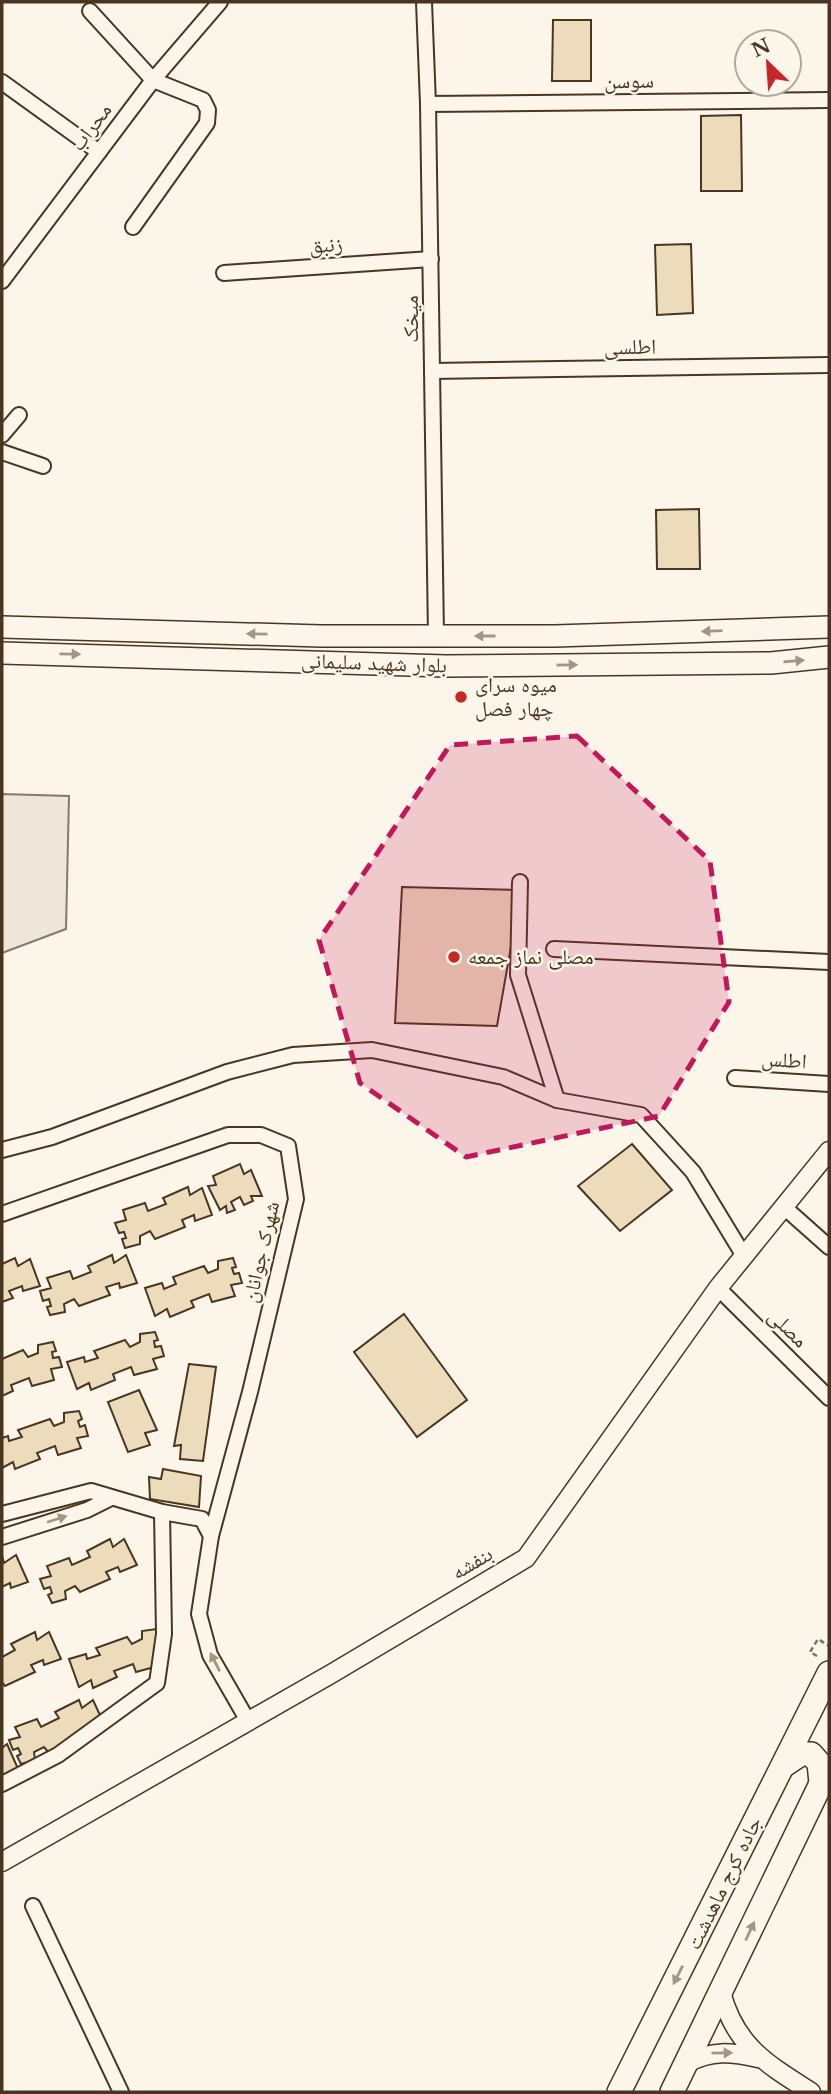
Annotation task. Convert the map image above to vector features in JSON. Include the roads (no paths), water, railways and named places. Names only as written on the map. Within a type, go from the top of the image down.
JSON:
[{"type":"main road","name":"بلوار شهید سلیمانی","points":[[2,627],[321,636],[555,636],[829,627]]},
{"type":"main road","name":"بلوار شهید سلیمانی","points":[[2,653],[446,666],[771,663],[829,657]]},
{"type":"main road","name":"جاده کرج ماهدشت","points":[[619,2092],[829,1673]]},
{"type":"main road","points":[[783,1766],[801,1754],[811,1754],[825,1775]]},
{"type":"main road","name":"جاده کرج ماهدشت","points":[[672,2092],[825,1775]]},
{"type":"street","name":"محراب","points":[[2,281],[153,80],[220,2]]},
{"type":"street","name":"میخک","points":[[424,2],[431,259],[436,636]]},
{"type":"street","points":[[90,11],[153,80],[203,100],[208,110],[207,123],[133,227]]},
{"type":"street","points":[[2,82],[99,152]]},
{"type":"street","name":"سوسن","points":[[428,104],[829,100]]},
{"type":"street","name":"زنبق","points":[[224,273],[431,259]]},
{"type":"street","name":"اطلسی","points":[[432,371],[829,365]]},
{"type":"street","points":[[2,435],[19,415]]},
{"type":"street","points":[[2,452],[43,466]]},
{"type":"street","points":[[520,882],[518,975],[557,1100]]},
{"type":"street","points":[[554,949],[829,961]]},
{"type":"street","points":[[2,1150],[52,1137],[227,1072],[293,1055],[373,1050],[503,1077],[557,1100],[641,1115],[694,1172],[744,1256]]},
{"type":"street","name":"اطلس","points":[[735,1078],[829,1084]]},
{"type":"street","name":"شهرک جوانان","points":[[2,1214],[228,1135],[261,1135],[288,1146],[296,1199],[250,1392],[211,1536],[199,1614],[210,1655],[248,1721]]},
{"type":"street","name":"بنفشه","points":[[2,1862],[526,1558],[718,1288],[827,1157]]},
{"type":"street","points":[[784,1207],[829,1247]]},
{"type":"street","name":"مصلی","points":[[718,1288],[829,1398]]},
{"type":"street","points":[[17,1532],[7,1512],[90,1491],[162,1512],[202,1519],[211,1536]]},
{"type":"street","points":[[2,1537],[111,1498]]},
{"type":"street","points":[[2,1784],[58,1755],[157,1683],[164,1634],[162,1512]]},
{"type":"street","points":[[33,1906],[121,2092]]},
{"type":"street","points":[[721,1992],[735,2028],[758,2058],[811,2092]]},
{"type":"street","points":[[687,2063],[701,2055],[722,2051],[758,2058]]},
{"type":"place","name":"میوه سرای چهار فصل","points":[[461,697]]},
{"type":"place","name":"مصلی نماز جمعه","points":[[454,957]]}]
